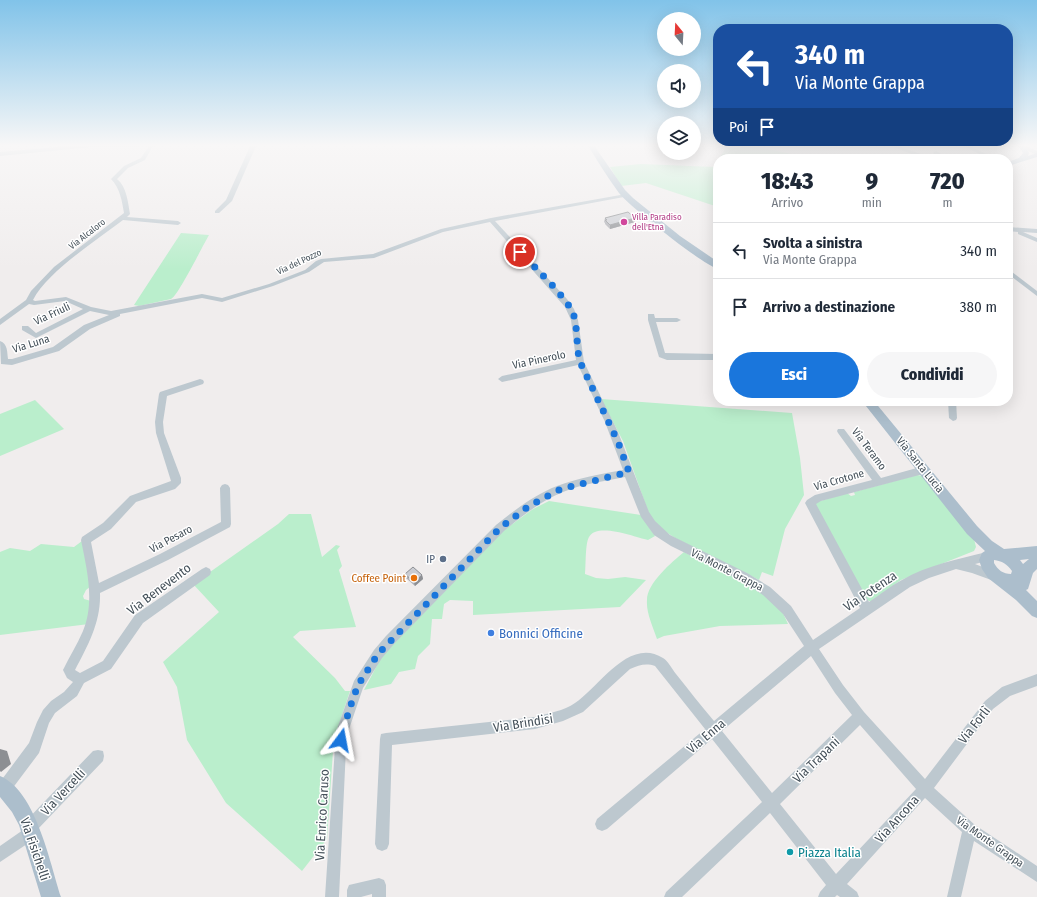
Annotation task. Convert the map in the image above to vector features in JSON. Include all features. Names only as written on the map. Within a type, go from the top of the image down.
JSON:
[{"type":"main road","points":[[618,186],[624,195],[677,238],[713,263]]},
{"type":"main road","name":"Via Santa Lucia","points":[[872,406],[972,530]]},
{"type":"main road","points":[[972,530],[987,545],[1013,561],[1019,570],[1027,572]]},
{"type":"main road","points":[[972,530],[985,550],[987,557],[986,563],[988,567],[1021,595],[1037,611]]},
{"type":"main road","points":[[987,557],[993,554],[1002,555],[1037,552]]},
{"type":"main road","points":[[1000,578],[1005,580],[1015,580],[1027,572]]},
{"type":"main road","points":[[1027,572],[1028,597],[1037,611]]},
{"type":"main road","name":"Via Fisichelli","points":[[2,786],[17,803],[30,830],[51,897]]},
{"type":"street","points":[[120,186],[127,214],[122,218]]},
{"type":"street","points":[[216,212],[229,201],[235,186]]},
{"type":"street","name":"Via del Pozzo","points":[[29,301],[34,303],[66,300],[89,309],[106,313],[122,312],[202,296],[217,300],[272,285],[307,271],[323,260],[374,256],[433,233],[491,220],[624,195]]},
{"type":"street","points":[[122,218],[178,223]]},
{"type":"street","name":"Via Alcaloro","points":[[0,323],[29,301],[38,287],[67,260],[122,218]]},
{"type":"street","name":"Via Monte Grappa","points":[[491,220],[568,306],[574,316],[577,351],[580,362],[618,442],[644,512],[652,526],[668,539],[747,578],[768,591],[787,610],[810,648],[860,716],[925,789],[970,830],[1037,875]]},
{"type":"street","points":[[1013,230],[1037,231]]},
{"type":"street","points":[[1013,231],[1037,240]]},
{"type":"street","points":[[1013,275],[1037,294]]},
{"type":"street","name":"Via Friuli","points":[[25,328],[36,336],[89,309]]},
{"type":"street","name":"Via Luna","points":[[0,344],[3,348],[4,362],[12,362],[56,349],[87,328],[122,312]]},
{"type":"street","points":[[677,320],[651,318],[662,355],[667,357],[713,357]]},
{"type":"street","name":"Via Pinerolo","points":[[502,379],[580,362]]},
{"type":"street","points":[[2,786],[34,747],[46,715],[51,709],[72,695],[77,688],[80,679],[71,674],[69,670],[93,619],[95,590],[86,540],[107,526],[133,499],[172,486],[176,483],[176,478],[160,433],[159,422],[163,394],[200,382]]},
{"type":"street","points":[[952,406],[953,418]]},
{"type":"street","name":"Via Teramo","points":[[841,431],[879,482]]},
{"type":"street","name":"Via Crotone","points":[[867,610],[810,503],[818,498],[924,470]]},
{"type":"street","name":"Via Enrico Caruso","points":[[332,897],[337,772],[342,732],[358,685],[374,659],[390,640],[500,528],[514,516],[544,497],[561,489],[629,472]]},
{"type":"street","name":"Via Pesaro","points":[[95,590],[164,557],[226,524],[225,488]]},
{"type":"street","name":"Via Potenza","points":[[810,648],[906,582],[950,566],[987,557]]},
{"type":"street","points":[[950,566],[959,565],[972,568],[1000,578]]},
{"type":"street","name":"Via Benevento","points":[[80,679],[107,664],[139,619],[206,572]]},
{"type":"street","name":"Via Enna","points":[[602,824],[810,648]]},
{"type":"street","name":"Via Brindisi","points":[[382,844],[386,739],[535,723],[556,718],[581,707],[624,666],[647,659],[654,659],[659,662],[836,885]]},
{"type":"street","name":"Via Forlì","points":[[925,789],[989,705],[1006,691],[1037,680]]},
{"type":"street","name":"Via Trapani","points":[[671,897],[771,803],[860,716]]},
{"type":"street","name":"Via Vercelli","points":[[0,855],[30,830],[98,756]]},
{"type":"street","name":"Via Ancona","points":[[825,897],[925,789]]},
{"type":"street","points":[[954,897],[970,830]]},
{"type":"street","points":[[354,897],[354,890],[379,885],[379,897]]},
{"type":"street","points":[[836,885],[852,897]]},
{"type":"green space","points":[[655,186],[713,186],[713,205]]},
{"type":"green space","points":[[181,233],[209,235],[179,289],[171,299],[139,306],[134,305]]},
{"type":"green space","points":[[601,399],[792,413],[800,458],[804,495],[785,529],[773,576],[762,572],[759,580],[675,538],[654,521],[649,514],[623,441]]},
{"type":"green space","points":[[35,400],[64,429],[0,456],[0,414]]},
{"type":"green space","points":[[917,475],[923,476],[974,539],[976,547],[974,551],[901,580],[872,601],[869,601],[866,599],[815,504],[817,502],[847,493],[851,496],[855,495],[854,492]]},
{"type":"green space","points":[[549,501],[641,515],[655,536],[648,540],[617,532],[600,531],[593,533],[589,537],[587,545],[585,574],[596,578],[608,579],[625,577],[646,580],[620,607],[473,615],[473,601],[450,600],[444,604],[442,619],[432,619],[430,644],[418,656],[415,669],[399,672],[391,684],[364,690],[382,656],[503,531],[533,509]]},
{"type":"green space","points":[[289,514],[311,514],[322,557],[336,545],[340,546],[337,550],[342,566],[339,570],[356,627],[300,631],[293,637],[335,678],[345,691],[350,691],[337,730],[333,751],[327,839],[302,871],[226,803],[187,740],[177,687],[163,662],[219,612],[193,584],[278,524]]},
{"type":"green space","points":[[82,541],[91,586],[86,590],[83,596],[84,599],[91,601],[89,624],[0,635],[0,552],[10,548],[30,551],[41,544],[74,547]]},
{"type":"green space","points":[[684,552],[763,592],[782,611],[788,624],[720,626],[664,636],[657,639],[650,620],[647,605],[648,593],[661,573]]},
{"type":"building","points":[[628,212],[635,218],[610,225],[605,220],[607,220],[605,218]]},
{"type":"building","points":[[413,567],[422,575],[414,582],[405,574]]},
{"type":"place","name":"Villa Paradiso dell'Etna","points":[[624,222]]},
{"type":"place","name":"IP","points":[[443,559]]},
{"type":"place","name":"Coffee Point","points":[[414,578]]},
{"type":"place","name":"Bonnici Officine","points":[[491,633]]},
{"type":"place","name":"Piazza Italia","points":[[790,852]]},
{"type":"route","points":[[341,740],[342,732],[358,685],[378,654],[500,528],[529,506],[561,489],[629,472],[618,442],[580,362],[577,351],[574,316],[558,294],[520,252]]}]
